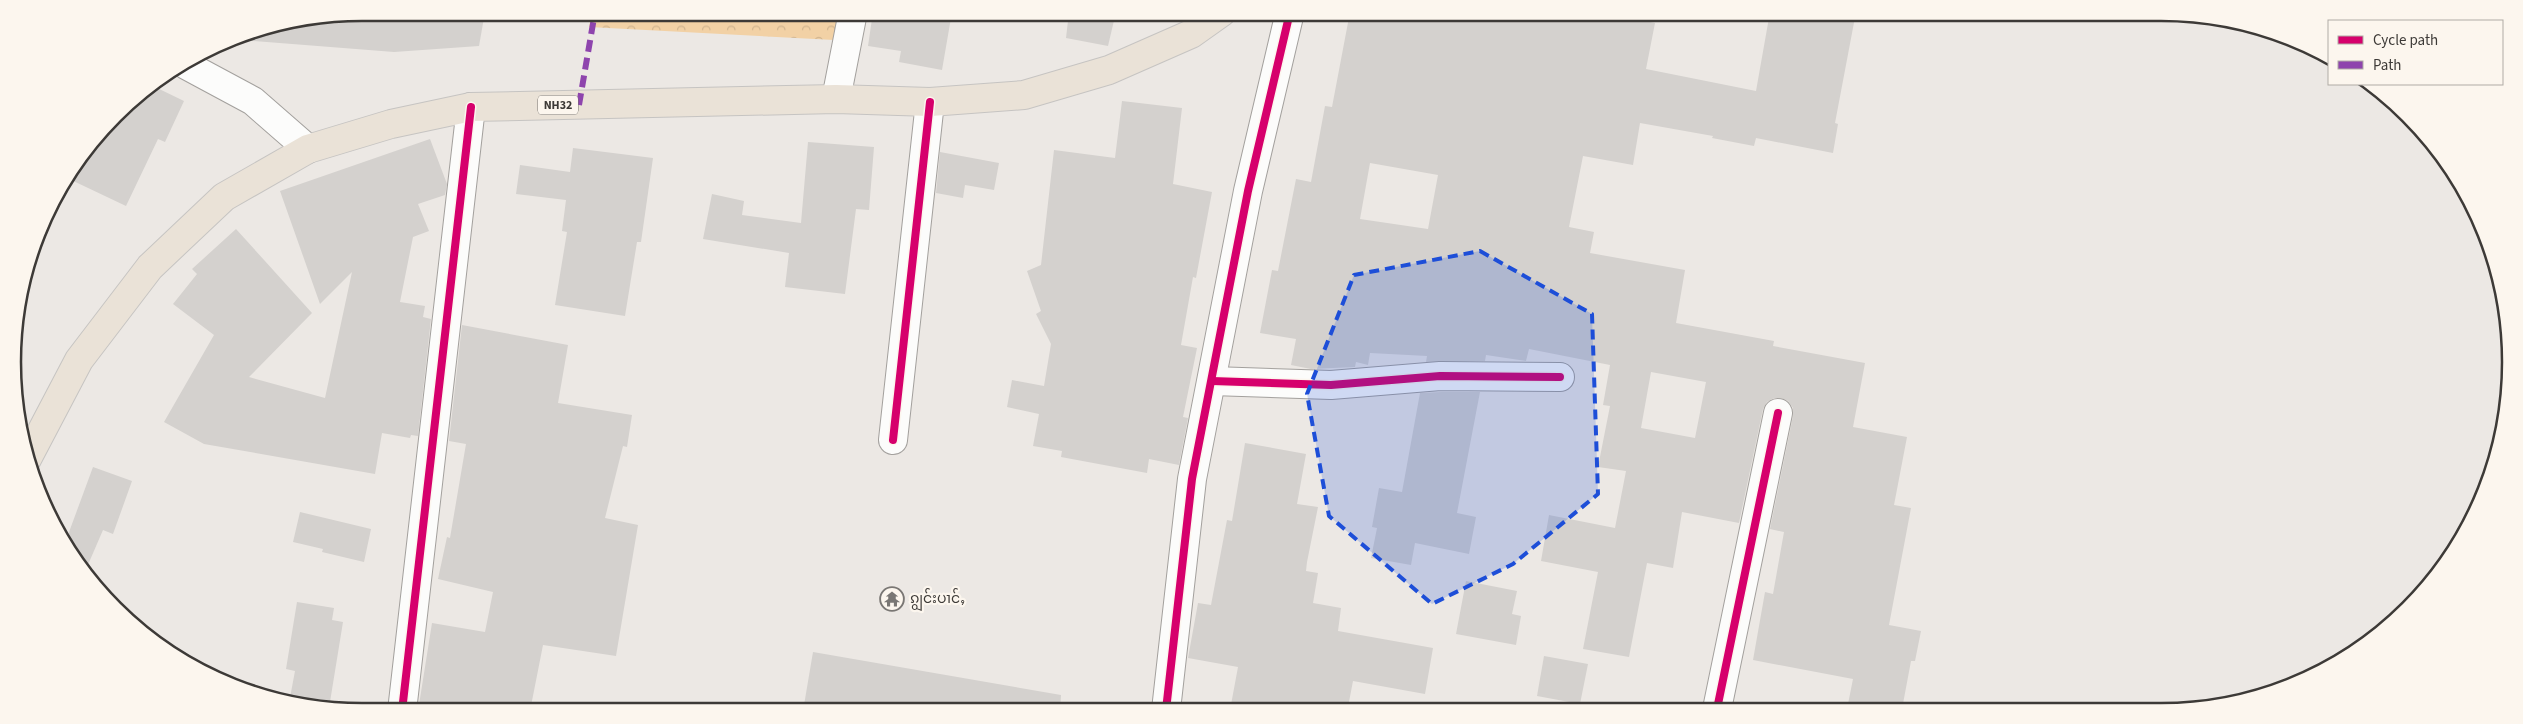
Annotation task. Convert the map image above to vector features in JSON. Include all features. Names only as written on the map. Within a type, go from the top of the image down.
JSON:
[{"type":"highway","name":"NH32","points":[[33,448],[79,360],[150,267],[224,197],[308,150],[391,124],[471,107],[836,99],[930,102],[1024,95],[1109,70],[1191,34],[1209,21]]},
{"type":"street","points":[[836,99],[851,21]]},
{"type":"street","points":[[1167,703],[1192,478],[1248,191],[1288,21]]},
{"type":"street","points":[[191,68],[254,101],[308,150]]},
{"type":"street","points":[[893,440],[930,102]]},
{"type":"street","points":[[403,703],[471,107]]},
{"type":"street","points":[[1212,381],[1331,385],[1440,376],[1560,377]]},
{"type":"street","points":[[1718,703],[1778,413]]},
{"type":"highlighted area","points":[[1480,251],[1592,314],[1598,494],[1513,564],[1432,604],[1329,516],[1307,394],[1354,275]]},
{"type":"green space","points":[[590,21],[837,21],[834,40],[589,27]]},
{"type":"building","points":[[483,21],[479,46],[394,52],[248,41],[296,28],[340,22]]},
{"type":"building","points":[[872,21],[950,21],[942,70],[899,62],[901,51],[868,46]]},
{"type":"building","points":[[1068,21],[1114,21],[1108,46],[1066,38]]},
{"type":"building","points":[[1348,21],[1645,21],[1655,23],[1646,69],[1756,91],[1768,21],[1854,21],[1835,123],[1838,124],[1833,153],[1756,138],[1754,146],[1712,138],[1713,136],[1640,123],[1633,165],[1583,156],[1569,227],[1594,232],[1590,253],[1685,270],[1676,323],[1774,341],[1773,346],[1865,363],[1853,427],[1907,437],[1894,505],[1911,508],[1889,625],[1921,631],[1915,661],[1911,661],[1903,703],[1848,703],[1853,679],[1753,660],[1765,592],[1773,594],[1784,532],[1770,529],[1793,416],[1793,408],[1788,401],[1774,398],[1767,402],[1763,409],[1739,523],[1682,512],[1673,568],[1647,563],[1629,657],[1583,649],[1598,572],[1541,561],[1549,515],[1615,528],[1626,471],[1598,467],[1610,406],[1603,405],[1610,365],[1529,349],[1526,361],[1486,355],[1485,361],[1426,362],[1427,356],[1370,353],[1368,365],[1356,362],[1355,367],[1311,369],[1291,365],[1296,339],[1260,333],[1272,270],[1278,271],[1296,179],[1311,182],[1325,106],[1332,107]],"holes":[[[1370,163],[1438,175],[1428,229],[1360,219]],[[1651,372],[1706,382],[1695,438],[1641,428]]]},
{"type":"building","points":[[159,89],[184,101],[165,142],[158,139],[126,206],[74,181],[106,137],[137,106]]},
{"type":"building","points":[[1122,101],[1182,108],[1173,184],[1212,192],[1196,278],[1193,277],[1181,345],[1197,348],[1183,417],[1188,418],[1179,465],[1149,459],[1147,473],[1061,457],[1062,451],[1033,446],[1039,414],[1007,407],[1012,380],[1044,386],[1051,344],[1036,314],[1041,311],[1027,271],[1041,265],[1054,150],[1115,158]]},
{"type":"building","points":[[430,139],[447,184],[445,195],[418,204],[429,231],[413,237],[400,302],[425,306],[423,317],[431,319],[418,436],[411,435],[410,438],[382,433],[375,474],[204,444],[164,422],[214,335],[173,304],[197,274],[192,269],[236,229],[312,313],[249,377],[325,398],[352,272],[320,304],[280,191]]},
{"type":"building","points":[[808,142],[874,147],[869,210],[856,209],[845,294],[785,287],[789,253],[703,239],[712,194],[744,201],[742,215],[801,223]]},
{"type":"building","points":[[573,148],[653,158],[641,242],[637,242],[625,316],[555,305],[567,232],[562,231],[566,200],[516,194],[520,165],[570,172]]},
{"type":"building","points":[[940,152],[999,163],[994,190],[965,185],[963,198],[936,193]]},
{"type":"building","points":[[462,325],[568,345],[558,403],[632,415],[627,447],[623,446],[605,518],[638,525],[616,656],[543,645],[532,703],[419,703],[432,623],[485,632],[493,592],[438,579],[447,537],[450,538],[466,444],[449,441]]},
{"type":"building","points":[[1480,392],[1457,513],[1476,517],[1469,554],[1415,543],[1411,565],[1371,558],[1377,528],[1372,527],[1379,488],[1402,492],[1420,393]]},
{"type":"building","points":[[1245,443],[1306,454],[1297,504],[1318,507],[1306,571],[1318,573],[1313,603],[1341,608],[1338,631],[1433,648],[1425,694],[1353,681],[1349,703],[1231,703],[1238,667],[1188,658],[1198,603],[1211,605],[1227,520],[1232,521]]},
{"type":"building","points":[[93,467],[132,481],[113,534],[103,530],[88,564],[68,534]]},
{"type":"building","points":[[300,512],[371,529],[364,562],[322,552],[323,549],[293,542]]},
{"type":"building","points":[[1466,581],[1517,591],[1512,614],[1521,616],[1516,645],[1456,634]]},
{"type":"building","points":[[297,602],[334,608],[332,620],[343,622],[330,701],[291,695],[295,671],[286,669]]},
{"type":"building","points":[[813,652],[1061,695],[1060,703],[804,703]]},
{"type":"building","points":[[1544,656],[1588,664],[1580,703],[1537,696]]},
{"type":"marked path","points":[[579,105],[593,21]]},
{"type":"cycle path","points":[[1167,703],[1192,479],[1248,191],[1288,21]]},
{"type":"cycle path","points":[[893,440],[930,102]]},
{"type":"cycle path","points":[[403,703],[471,107]]},
{"type":"cycle path","points":[[1212,381],[1331,385],[1440,376],[1560,377]]},
{"type":"cycle path","points":[[1718,703],[1778,413]]},
{"type":"place","name":"ၵျွင်းပၢင်ႇ","points":[[892,599]]}]
